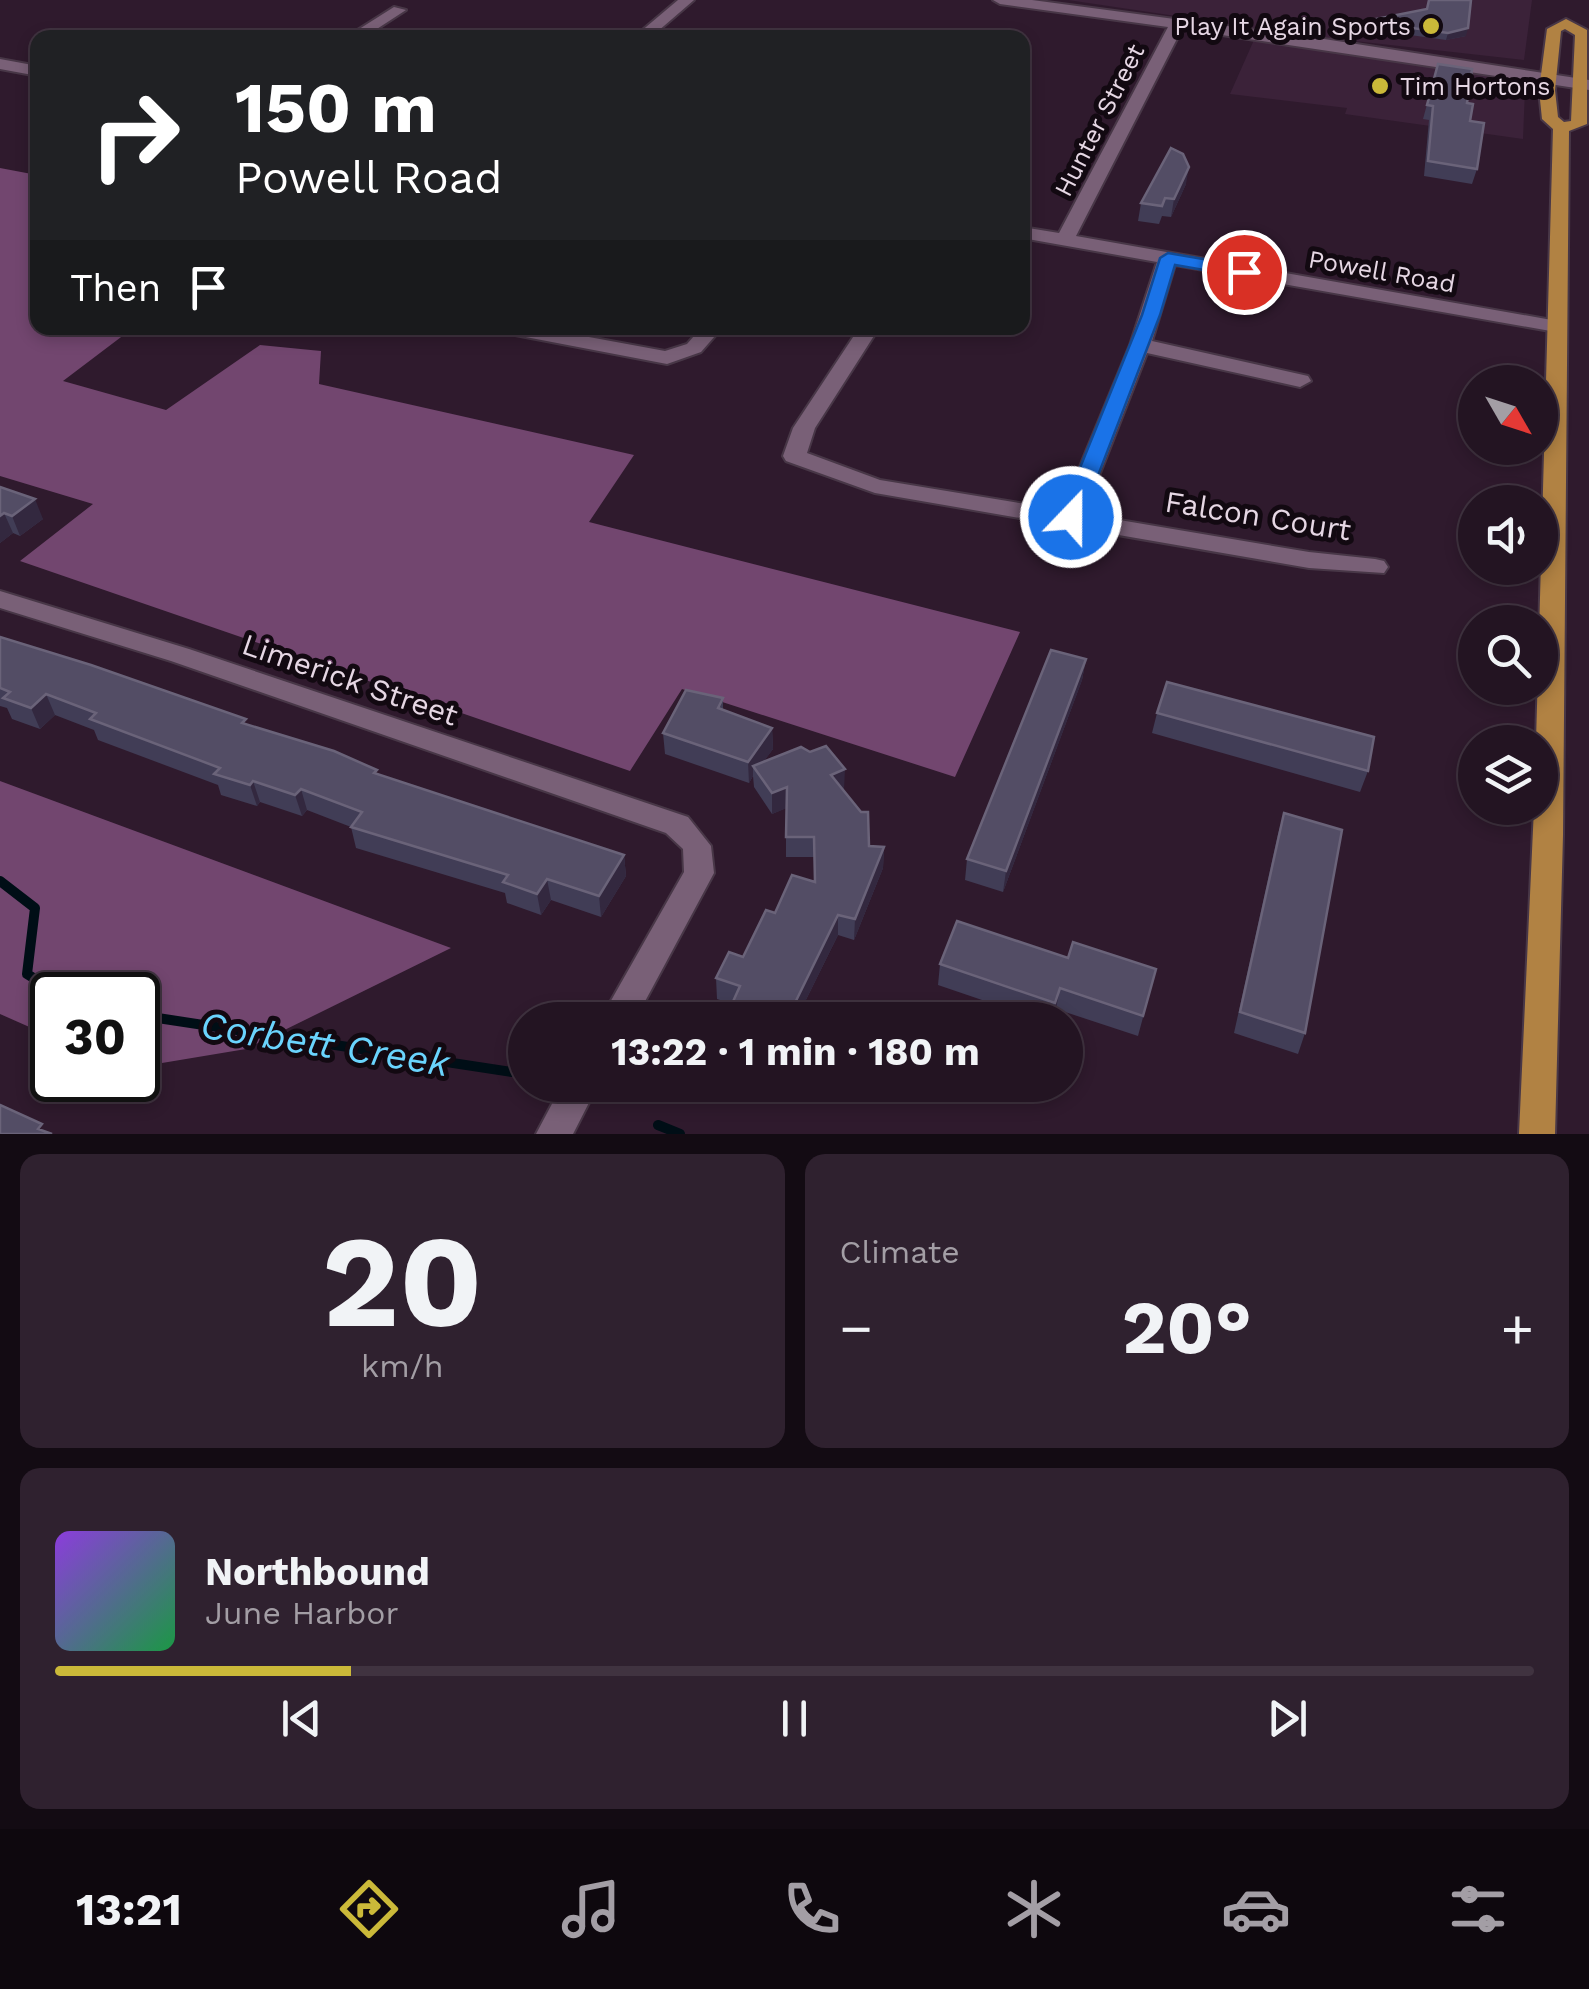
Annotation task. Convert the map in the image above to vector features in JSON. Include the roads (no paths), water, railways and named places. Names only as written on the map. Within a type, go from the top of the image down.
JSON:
[{"type":"main road","points":[[1566,17],[1582,33],[1584,84],[1579,124],[1561,128],[1550,119],[1548,77],[1554,30],[1566,17]]},
{"type":"main road","points":[[1536,1134],[1548,835],[1561,128]]},
{"type":"street","points":[[650,30],[687,0]]},
{"type":"street","points":[[1000,0],[1584,84]]},
{"type":"street","points":[[365,30],[399,10]]},
{"type":"street","name":"Hunter Street","points":[[1065,240],[1178,24]]},
{"type":"street","points":[[0,64],[30,69]]},
{"type":"street","name":"Powell Road","points":[[1030,233],[1556,326]]},
{"type":"street","points":[[1071,517],[1140,345],[1168,258]]},
{"type":"street","points":[[547,335],[668,358],[694,348],[706,335]]},
{"type":"street","name":"Falcon Court","points":[[864,335],[804,428],[794,456],[875,486],[1309,560],[1375,567]]},
{"type":"street","points":[[1140,345],[1300,381]]},
{"type":"street","name":"Limerick Street","points":[[0,599],[180,655],[677,825],[693,838],[702,855],[699,873],[627,1002]]},
{"type":"street","points":[[554,1134],[572,1102]]},
{"type":"waterway","name":"Corbett Creek","points":[[0,881],[35,908],[27,974],[30,976]]},
{"type":"waterway","name":"Corbett Creek","points":[[160,1018],[508,1071]]},
{"type":"waterway","name":"Corbett Creek","points":[[658,1125],[680,1134]]},
{"type":"place","name":"Play It Again Sports","points":[[1431,26]]},
{"type":"place","name":"Tim Hortons","points":[[1380,86]]}]
